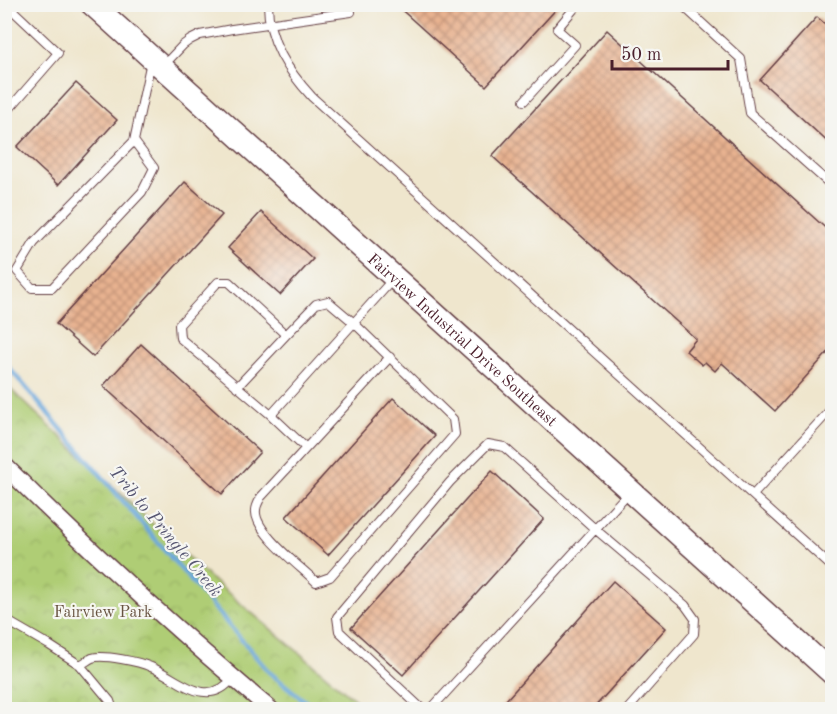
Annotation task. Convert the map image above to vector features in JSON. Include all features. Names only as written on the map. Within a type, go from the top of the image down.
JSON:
[{"type":"main road","name":"Fairview Industrial Drive Southeast","points":[[92,4],[832,673]]},
{"type":"street","points":[[4,465],[156,611],[271,710]]},
{"type":"lane","points":[[4,115],[58,53],[6,4]]},
{"type":"lane","points":[[268,4],[269,24],[279,52],[294,76],[312,97],[832,567]]},
{"type":"lane","points":[[524,101],[575,45],[557,29],[578,4]]},
{"type":"lane","points":[[681,4],[741,59],[750,113],[832,186]]},
{"type":"lane","points":[[134,141],[154,168],[142,192],[52,288],[32,288],[17,271],[34,243],[134,141],[157,63],[200,35],[351,12]]},
{"type":"lane","points":[[271,415],[395,278]]},
{"type":"lane","points":[[286,335],[229,282],[218,282],[179,325],[180,338],[271,415],[306,448]]},
{"type":"lane","points":[[237,387],[316,304],[328,301],[354,323],[390,357],[453,419],[455,434],[330,578],[316,582],[265,534],[257,522],[256,510],[261,497],[390,357]]},
{"type":"lane","points":[[753,495],[832,408]]},
{"type":"lane","points":[[423,710],[339,632],[337,617],[450,482],[488,444],[504,447],[595,529],[685,605],[695,619],[694,634],[627,710]]},
{"type":"lane","points":[[430,710],[630,491]]},
{"type":"lane","points":[[4,619],[80,665],[110,701],[113,710]]},
{"type":"lane","points":[[80,665],[93,658],[118,659],[151,667],[193,690],[208,693],[226,686],[232,678]]},
{"type":"green space","name":"Fairview Park","points":[[4,383],[209,577],[366,709],[5,709]]},
{"type":"building","points":[[395,4],[558,4],[559,6],[486,86]]},
{"type":"building","points":[[817,17],[832,30],[832,146],[760,80]]},
{"type":"building","points":[[607,30],[832,234],[832,348],[775,411],[722,363],[715,371],[705,362],[702,365],[686,351],[696,339],[492,156]]},
{"type":"building","points":[[76,83],[117,120],[58,185],[17,147]]},
{"type":"building","points":[[185,182],[222,215],[93,357],[56,324]]},
{"type":"building","points":[[261,212],[313,259],[280,295],[228,248]]},
{"type":"building","points":[[141,344],[260,452],[222,494],[103,386]]},
{"type":"building","points":[[393,398],[435,436],[328,555],[286,517]]},
{"type":"building","points":[[492,471],[544,519],[403,675],[351,628]]},
{"type":"building","points":[[613,581],[666,628],[592,710],[497,710]]},
{"type":"waterway","name":"Trib to Pringle Creek","points":[[4,362],[269,672],[316,710]]}]
